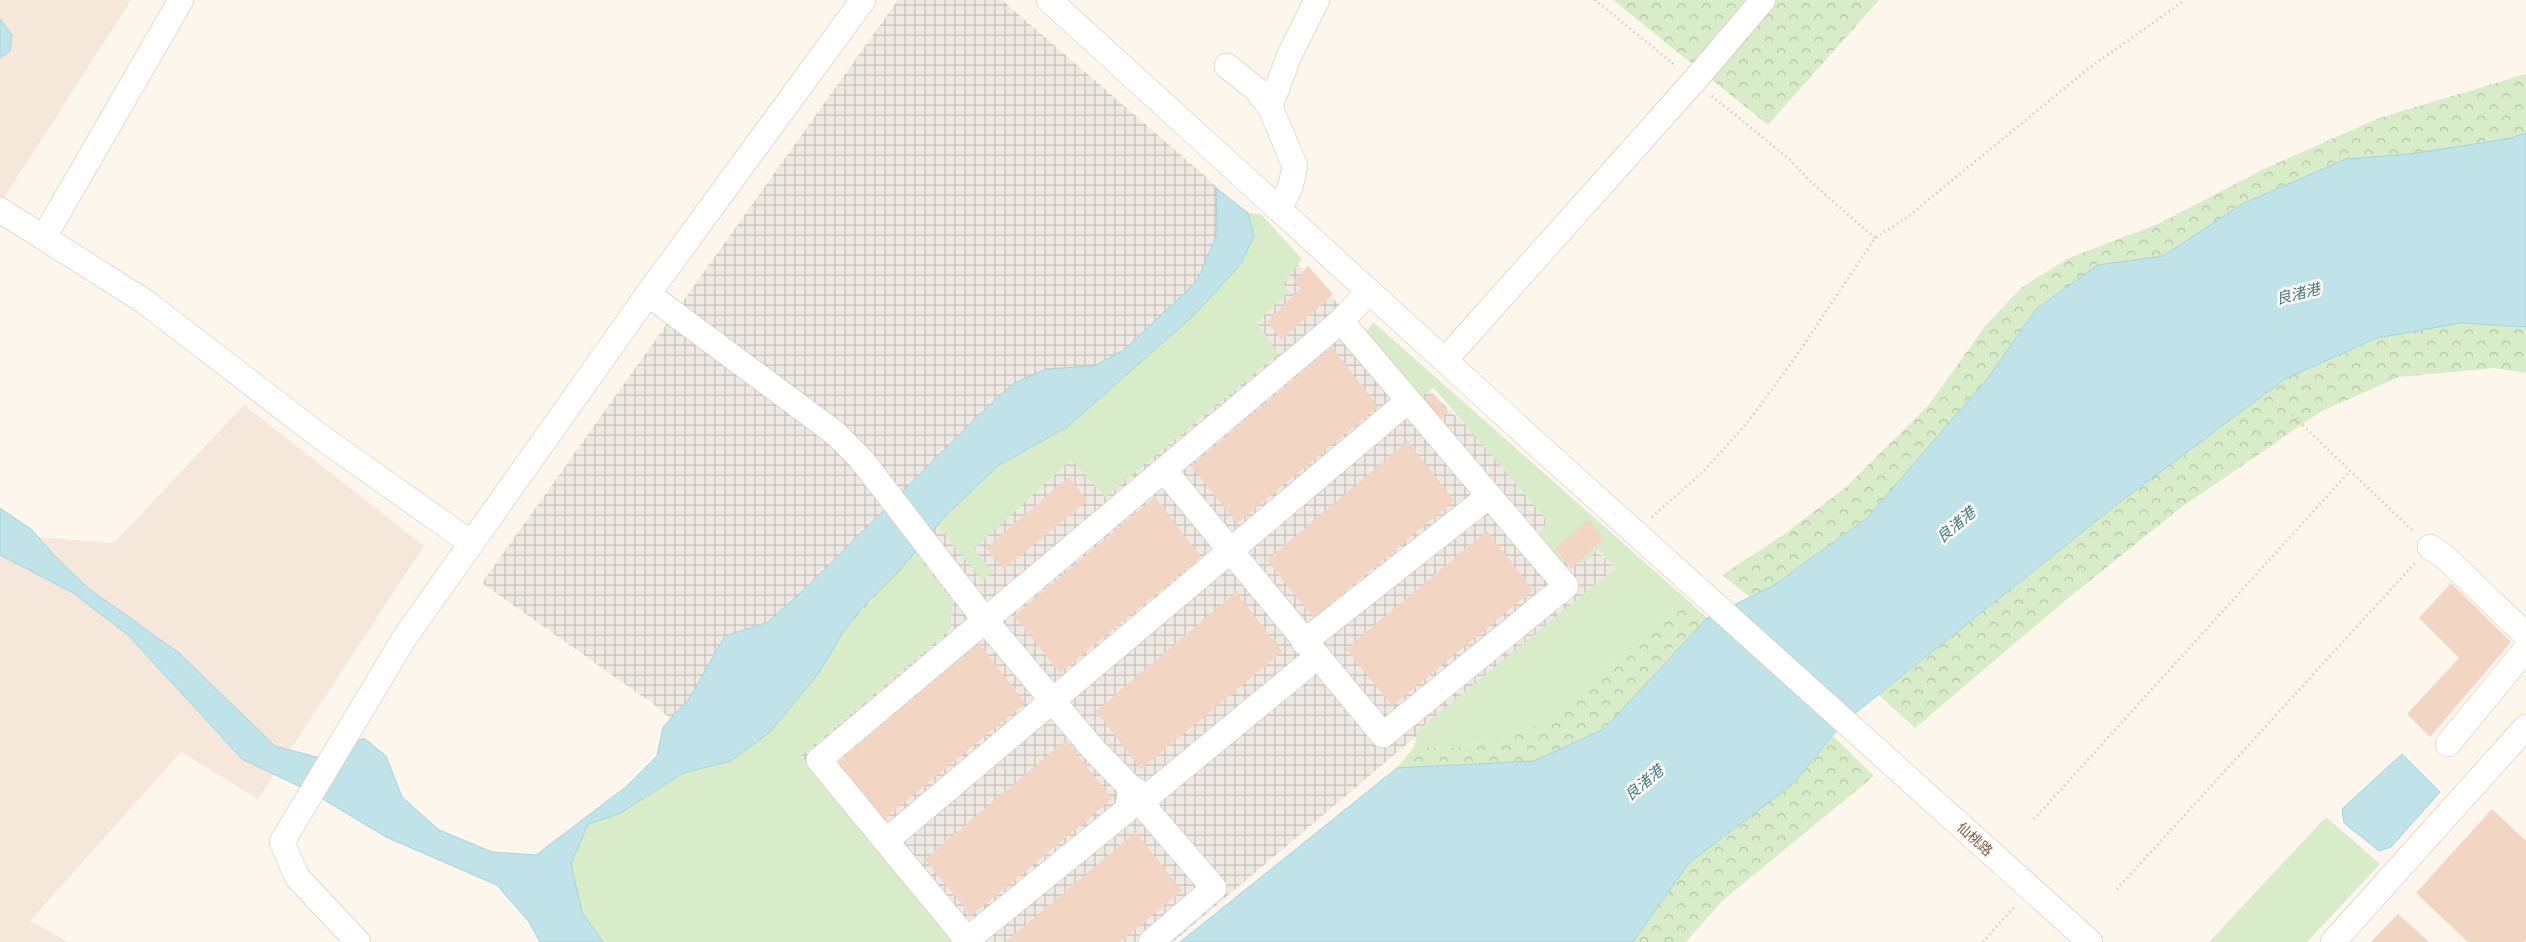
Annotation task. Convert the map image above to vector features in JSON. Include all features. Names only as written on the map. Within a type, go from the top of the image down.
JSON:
[{"type":"street","points":[[44,237],[180,0]]},
{"type":"street","points":[[358,942],[297,877],[282,842],[405,638],[648,294],[863,0]]},
{"type":"street","name":"仙桃路","points":[[1049,0],[1444,360],[2090,942]]},
{"type":"street","points":[[1270,107],[1289,56],[1317,0]]},
{"type":"street","points":[[1444,360],[1694,81],[1763,0]]},
{"type":"street","points":[[1227,66],[1256,89],[1270,107],[1295,166],[1290,188],[1279,209]]},
{"type":"street","points":[[0,210],[144,300],[321,437],[472,543]]},
{"type":"street","points":[[1369,292],[1341,321],[818,760],[968,941],[1127,810],[1139,792],[1310,650],[1489,496]]},
{"type":"street","points":[[648,294],[835,433],[861,459],[985,620],[1093,749],[1139,792],[1147,810],[1214,888],[1151,942]]},
{"type":"street","points":[[1164,470],[1310,650],[1383,735],[1566,586],[1341,321]]},
{"type":"street","points":[[886,841],[1408,401]]},
{"type":"street","points":[[2430,547],[2445,557],[2526,635]]},
{"type":"street","points":[[2448,744],[2526,649]]},
{"type":"street","points":[[2333,942],[2526,727]]},
{"type":"path","points":[[1595,0],[1789,159],[1813,184],[1875,238]]},
{"type":"path","points":[[1635,532],[1704,471],[1747,424],[1795,358],[1875,238],[1905,219],[2088,69],[2185,0]]},
{"type":"path","points":[[2117,889],[2430,547],[2292,415]]},
{"type":"path","points":[[2034,819],[2350,471]]},
{"type":"path","points":[[1983,942],[2031,889]]},
{"type":"shaded area","points":[[0,0],[131,0],[0,204]]},
{"type":"shaded area","points":[[898,0],[1002,0],[1205,176],[1615,568],[1173,942],[923,942],[656,706],[482,583]]},
{"type":"shaded area","points":[[244,405],[424,546],[258,799],[181,752],[30,921],[68,942],[0,942],[0,534],[114,543]]},
{"type":"green space","points":[[1613,0],[1879,0],[1768,125]]},
{"type":"green space","points":[[2526,74],[2526,133],[2507,139],[2410,154],[2346,159],[2242,204],[2163,256],[2098,265],[2036,309],[1988,378],[1866,519],[1771,587],[1750,597],[1722,575],[1783,535],[1845,488],[1928,406],[1986,325],[2022,287],[2069,258],[2158,224],[2264,169],[2379,118]]},
{"type":"green space","points":[[1248,213],[1261,214],[1302,259],[1284,283],[1289,292],[1257,322],[1278,354],[1105,497],[1071,460],[974,549],[993,571],[983,581],[937,525],[999,465],[1067,427],[1194,315],[1241,264],[1254,235]]},
{"type":"green space","points":[[1373,322],[1685,598],[1529,731],[1453,748],[1414,747],[1418,730],[1615,568],[1598,550],[1583,563],[1558,560],[1537,535],[1548,522],[1434,388],[1417,400],[1367,332]]},
{"type":"green space","points":[[2412,323],[2461,323],[2526,327],[2526,373],[2495,368],[2399,377],[2322,411],[2183,506],[2067,599],[1915,728],[1879,695],[2120,502],[2285,379]]},
{"type":"green space","points":[[915,552],[953,602],[950,630],[801,756],[955,942],[603,942],[582,912],[571,864],[588,824],[621,813],[683,773],[730,761],[818,674],[843,632]]},
{"type":"green space","points":[[1685,598],[1707,618],[1604,729],[1534,761],[1397,768],[1414,747],[1453,748],[1529,731]]},
{"type":"green space","points":[[1833,736],[1874,776],[1722,901],[1686,942],[1633,942],[1689,863],[1794,783]]},
{"type":"green space","points":[[2326,817],[2380,864],[2307,942],[2209,942]]},
{"type":"water","points":[[0,19],[12,35],[10,51],[0,58]]},
{"type":"water","name":"良渚港","points":[[2526,133],[2526,327],[2461,323],[2377,338],[2285,379],[2120,502],[1843,723],[1794,783],[1689,863],[1633,942],[1180,942],[1397,768],[1534,761],[1604,729],[1707,618],[1771,587],[1866,519],[1988,378],[2036,309],[2098,265],[2163,256],[2242,204],[2346,159],[2410,154],[2507,139]]},
{"type":"water","points":[[1216,188],[1248,213],[1254,235],[1241,264],[1194,315],[1067,427],[999,465],[945,516],[900,570],[865,605],[843,632],[818,674],[769,733],[730,761],[683,773],[621,813],[588,824],[571,864],[582,912],[603,942],[540,942],[529,922],[497,885],[386,837],[311,792],[242,759],[128,635],[73,593],[0,555],[0,508],[31,529],[54,555],[88,588],[179,653],[275,746],[320,758],[364,738],[386,756],[402,797],[439,830],[492,852],[536,855],[627,786],[657,756],[663,727],[689,699],[725,636],[768,622],[809,585],[978,416],[1014,383],[1046,369],[1094,366],[1124,350],[1197,281],[1217,234]]},
{"type":"water","points":[[2402,754],[2440,792],[2391,847],[2379,851],[2344,823],[2342,809]]},
{"type":"building","points":[[1308,266],[1333,294],[1281,340],[1267,322],[1301,288],[1294,281]]},
{"type":"building","points":[[1332,347],[1378,407],[1237,523],[1191,466]]},
{"type":"building","points":[[1433,393],[1448,412],[1438,421],[1423,402]]},
{"type":"building","points":[[1408,441],[1454,501],[1313,618],[1267,560]]},
{"type":"building","points":[[1069,477],[1087,501],[1004,569],[986,548]]},
{"type":"building","points":[[1155,497],[1201,557],[1060,673],[1014,616]]},
{"type":"building","points":[[1589,519],[1603,539],[1571,569],[1555,549]]},
{"type":"building","points":[[1487,531],[1533,590],[1392,706],[1346,649]]},
{"type":"building","points":[[2451,583],[2511,642],[2430,737],[2407,714],[2459,658],[2419,618]]},
{"type":"building","points":[[1236,592],[1282,652],[1141,769],[1096,711]]},
{"type":"building","points":[[979,643],[1025,703],[884,819],[838,762]]},
{"type":"building","points":[[1066,740],[1112,799],[971,916],[925,859]]},
{"type":"building","points":[[2492,809],[2526,841],[2526,940],[2524,942],[2468,942],[2416,893]]},
{"type":"building","points":[[1136,832],[1182,891],[1120,942],[1005,942]]},
{"type":"building","points":[[2398,914],[2429,942],[2371,942]]}]
